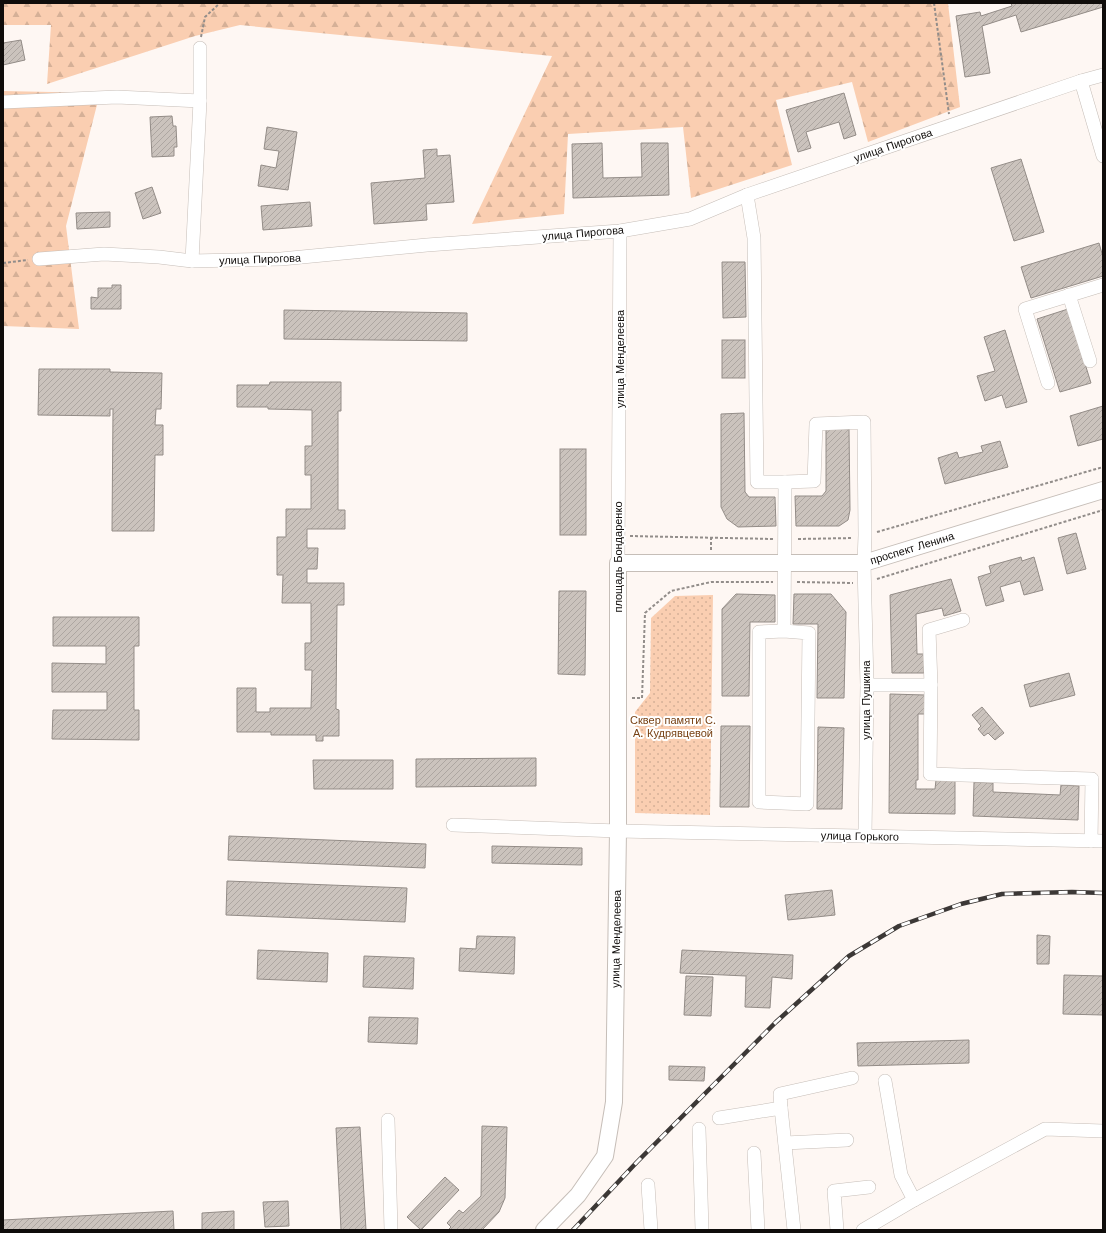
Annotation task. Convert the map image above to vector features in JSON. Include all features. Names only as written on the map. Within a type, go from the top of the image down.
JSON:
[{"type":"main road","name":"проспект Ленина","points":[[618,563],[864,563],[1103,490]]},
{"type":"main road","name":"площадь Бондаренко","points":[[618,563],[618,626]]},
{"type":"main road","name":"улица Менделеева","points":[[544,1230],[578,1195],[605,1156],[614,1102],[618,831],[618,626]]},
{"type":"street","points":[[192,261],[200,100],[200,48]]},
{"type":"street","name":"улица Пирогова","points":[[39,259],[104,254],[159,257],[192,261],[281,259],[426,245],[620,231],[690,219],[747,195],[1103,74]]},
{"type":"street","points":[[1081,81],[1103,156]]},
{"type":"street","points":[[3,102],[117,97],[200,100]]},
{"type":"street","points":[[747,195],[754,238],[757,482],[785,482],[784,631]]},
{"type":"street","name":"улица Менделеева","points":[[619,488],[620,231]]},
{"type":"street","points":[[1048,383],[1025,309],[1103,285]]},
{"type":"street","points":[[1069,295],[1090,362]]},
{"type":"street","name":"улица Пушкина","points":[[785,482],[814,481],[816,424],[864,422],[864,563],[867,685],[865,836]]},
{"type":"street","name":"площадь Бондаренко","points":[[618,563],[619,488]]},
{"type":"street","points":[[963,620],[929,630],[931,685],[930,774],[1092,779],[1097,841]]},
{"type":"street","points":[[784,631],[809,633],[807,804],[759,802],[759,632],[784,631]]},
{"type":"street","points":[[867,685],[931,685]]},
{"type":"street","name":"улица Горького","points":[[453,824],[618,831],[1097,841]]},
{"type":"street","points":[[794,1230],[780,1094],[852,1078]]},
{"type":"street","points":[[885,1081],[901,1175],[914,1200]]},
{"type":"street","points":[[719,1118],[781,1108]]},
{"type":"street","points":[[388,1120],[391,1230]]},
{"type":"street","points":[[699,1129],[702,1230]]},
{"type":"street","points":[[863,1230],[914,1200],[1045,1129],[1103,1131]]},
{"type":"street","points":[[785,1144],[847,1140]]},
{"type":"street","points":[[754,1153],[758,1230]]},
{"type":"street","points":[[648,1185],[651,1230]]},
{"type":"street","points":[[836,1230],[834,1190],[869,1187]]},
{"type":"path","points":[[200,48],[205,17],[220,3]]},
{"type":"path","points":[[934,3],[951,125]]},
{"type":"path","points":[[3,263],[39,259]]},
{"type":"path","points":[[618,698],[642,698],[645,613],[671,591],[711,582],[865,583],[1103,510]]},
{"type":"green space","points":[[3,3],[948,3],[960,107],[868,142],[852,82],[776,100],[792,165],[691,198],[683,127],[568,134],[564,214],[472,224],[552,56],[240,25],[195,36],[47,84],[51,25],[3,25]]},
{"type":"green space","points":[[3,91],[100,93],[66,226],[79,329],[3,326]]},
{"type":"green space","name":"Сквер памяти С. А. Кудрявцевой","points":[[713,595],[710,815],[635,813],[635,712],[650,693],[651,618],[675,596]]},
{"type":"building","points":[[1011,3],[1103,3],[1103,7],[1021,32],[1016,15],[982,26],[990,73],[965,77],[956,16],[980,12],[981,16],[1012,6]]},
{"type":"building","points":[[21,40],[25,60],[3,65],[3,43]]},
{"type":"building","points":[[844,93],[856,135],[844,139],[839,122],[806,132],[811,148],[798,152],[786,110]]},
{"type":"building","points":[[172,116],[173,126],[176,126],[177,147],[174,147],[174,156],[152,157],[150,117]]},
{"type":"building","points":[[267,127],[297,132],[288,190],[258,186],[261,165],[276,168],[279,151],[264,149]]},
{"type":"building","points":[[602,143],[603,178],[642,177],[641,143],[668,143],[669,195],[573,198],[572,144]]},
{"type":"building","points":[[437,149],[437,156],[450,155],[454,202],[426,204],[427,220],[374,224],[371,183],[425,178],[423,150]]},
{"type":"building","points":[[1021,159],[1044,232],[1014,241],[991,168]]},
{"type":"building","points":[[152,187],[161,213],[143,219],[135,193]]},
{"type":"building","points":[[310,202],[312,226],[263,230],[261,206]]},
{"type":"building","points":[[110,212],[110,227],[77,229],[76,213]]},
{"type":"building","points":[[1099,243],[1103,257],[1103,276],[1031,298],[1021,267]]},
{"type":"building","points":[[722,262],[745,262],[746,317],[723,318]]},
{"type":"building","points":[[112,285],[121,285],[121,309],[91,309],[91,297],[98,298],[98,288],[112,288]]},
{"type":"building","points":[[1068,309],[1091,383],[1060,392],[1037,319]]},
{"type":"building","points":[[284,310],[467,313],[467,341],[284,339]]},
{"type":"building","points":[[1005,330],[1027,402],[1006,408],[1002,395],[985,401],[977,376],[995,371],[984,337]]},
{"type":"building","points":[[722,340],[745,340],[745,378],[722,378]]},
{"type":"building","points":[[39,369],[110,369],[110,372],[162,373],[161,409],[156,409],[155,425],[163,425],[163,455],[155,455],[154,531],[112,531],[113,409],[110,409],[110,416],[38,415]]},
{"type":"building","points":[[270,382],[341,382],[341,411],[338,411],[338,510],[345,510],[345,529],[307,529],[307,548],[318,548],[317,569],[307,569],[307,583],[344,583],[344,605],[337,605],[336,709],[339,710],[339,736],[323,736],[323,741],[316,741],[316,735],[271,735],[271,732],[237,732],[237,688],[256,688],[256,712],[270,712],[270,708],[311,708],[312,670],[305,670],[305,643],[311,643],[311,603],[282,603],[283,575],[277,575],[277,537],[286,537],[286,509],[311,509],[311,475],[305,475],[305,446],[312,446],[312,410],[268,409],[268,407],[237,407],[237,385],[269,385]]},
{"type":"building","points":[[1103,406],[1103,439],[1078,446],[1070,416]]},
{"type":"building","points":[[744,413],[745,492],[749,497],[775,497],[776,526],[738,527],[727,519],[721,507],[721,414]]},
{"type":"building","points":[[826,429],[849,429],[850,510],[848,520],[839,526],[796,526],[795,496],[822,496],[826,491]]},
{"type":"building","points":[[1000,441],[1008,467],[945,484],[938,458],[957,452],[959,458],[983,452],[981,446]]},
{"type":"building","points":[[560,449],[586,449],[586,535],[560,535]]},
{"type":"building","points":[[1076,533],[1086,569],[1067,574],[1058,538]]},
{"type":"building","points":[[1021,557],[1022,561],[1034,557],[1043,590],[1024,595],[1020,581],[1000,587],[1004,601],[986,606],[978,577],[991,573],[989,566]]},
{"type":"building","points":[[951,579],[961,611],[944,616],[942,608],[916,614],[917,654],[925,654],[924,673],[892,673],[890,595]]},
{"type":"building","points":[[559,591],[586,591],[585,675],[558,674]]},
{"type":"building","points":[[736,594],[775,595],[775,622],[750,622],[749,696],[722,696],[722,609]]},
{"type":"building","points":[[794,594],[831,594],[846,612],[844,698],[817,698],[818,624],[793,624]]},
{"type":"building","points":[[53,617],[139,617],[139,646],[134,646],[134,710],[139,710],[139,740],[52,739],[53,710],[107,710],[107,692],[52,692],[52,663],[106,664],[106,646],[53,646]]},
{"type":"building","points":[[1069,673],[1075,695],[1030,707],[1024,685]]},
{"type":"building","points":[[890,694],[925,695],[925,714],[918,714],[918,780],[916,780],[916,789],[935,789],[936,780],[955,780],[955,814],[889,813]]},
{"type":"building","points":[[982,707],[1004,733],[995,740],[988,733],[984,736],[978,729],[981,726],[972,715]]},
{"type":"building","points":[[721,726],[750,726],[749,807],[720,807]]},
{"type":"building","points":[[818,727],[844,728],[842,809],[817,809]]},
{"type":"building","points":[[536,758],[536,786],[416,787],[416,759]]},
{"type":"building","points":[[313,760],[393,760],[393,789],[314,789]]},
{"type":"building","points":[[974,782],[993,783],[993,792],[1060,795],[1061,785],[1079,786],[1078,820],[973,816]]},
{"type":"building","points":[[229,836],[426,844],[425,868],[228,860]]},
{"type":"building","points":[[492,846],[582,848],[582,865],[492,863]]},
{"type":"building","points":[[227,881],[407,888],[405,922],[226,915]]},
{"type":"building","points":[[832,890],[835,915],[788,920],[785,895]]},
{"type":"building","points":[[1037,935],[1050,936],[1049,964],[1037,964]]},
{"type":"building","points":[[477,936],[515,937],[514,974],[459,971],[460,948],[476,949]]},
{"type":"building","points":[[258,950],[328,953],[327,982],[257,979]]},
{"type":"building","points":[[682,950],[793,955],[792,979],[772,977],[770,1008],[745,1007],[746,976],[680,973]]},
{"type":"building","points":[[364,956],[414,958],[413,989],[363,987]]},
{"type":"building","points":[[1064,975],[1103,976],[1103,1015],[1063,1014]]},
{"type":"building","points":[[686,976],[713,977],[711,1016],[684,1015]]},
{"type":"building","points":[[369,1017],[418,1018],[417,1044],[368,1042]]},
{"type":"building","points":[[969,1040],[969,1063],[858,1066],[857,1043]]},
{"type":"building","points":[[669,1066],[705,1067],[704,1081],[669,1080]]},
{"type":"building","points":[[482,1126],[507,1127],[505,1198],[499,1212],[482,1230],[448,1230],[451,1227],[447,1223],[459,1210],[463,1213],[481,1196]]},
{"type":"building","points":[[360,1127],[366,1230],[341,1230],[336,1128]]},
{"type":"building","points":[[445,1177],[459,1190],[421,1230],[407,1217]]},
{"type":"building","points":[[288,1201],[289,1226],[265,1227],[263,1202]]},
{"type":"building","points":[[173,1211],[174,1230],[3,1230],[3,1220]]},
{"type":"building","points":[[234,1211],[234,1230],[202,1230],[202,1213]]},
{"type":"railway","points":[[573,1230],[637,1162],[776,1022],[849,956],[899,926],[961,904],[1002,894],[1072,892],[1103,893]]}]
